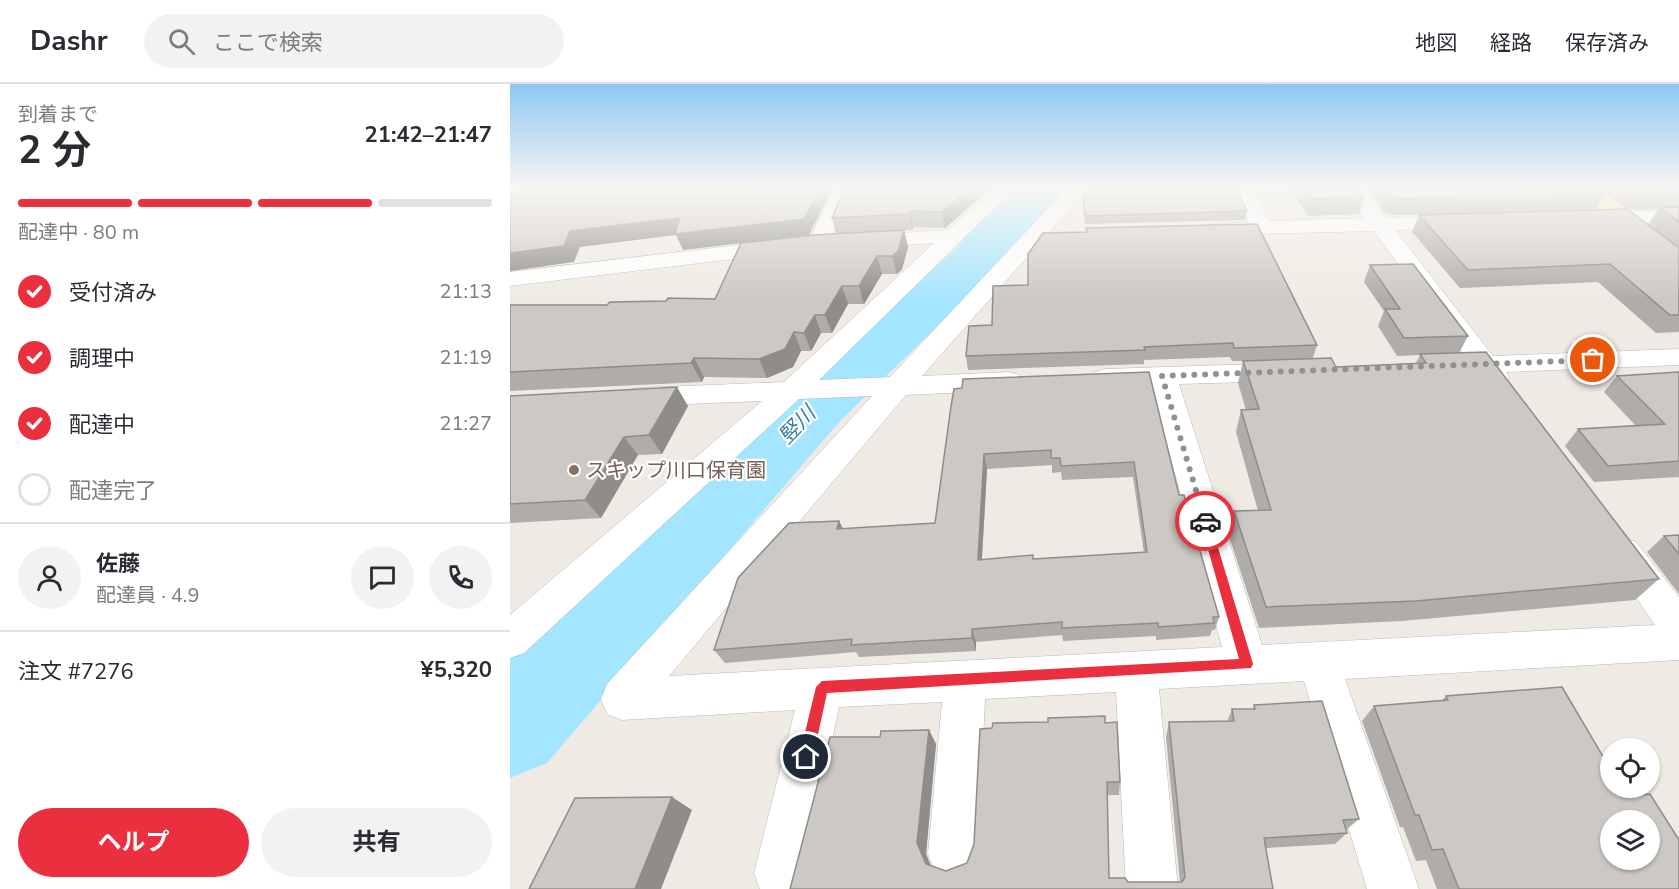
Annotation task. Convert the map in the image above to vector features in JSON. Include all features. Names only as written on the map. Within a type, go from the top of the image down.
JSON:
[{"type":"main road","points":[[1629,225],[1679,261]]},
{"type":"street","points":[[819,243],[827,225]]},
{"type":"street","points":[[510,640],[791,391],[965,225]]},
{"type":"street","points":[[1045,225],[899,384],[622,699],[1679,642]]},
{"type":"street","points":[[1190,230],[1363,225]]},
{"type":"street","points":[[1380,225],[1513,402]]},
{"type":"street","points":[[1036,234],[1059,234]]},
{"type":"street","points":[[510,279],[819,243],[953,236]]},
{"type":"street","points":[[1426,367],[1679,357]]},
{"type":"street","points":[[1078,378],[1306,371]]},
{"type":"street","points":[[1162,376],[1247,664]]},
{"type":"street","points":[[615,398],[1030,380]]},
{"type":"street","points":[[1610,533],[1679,627]]},
{"type":"street","points":[[1318,661],[1394,889]]},
{"type":"street","points":[[1136,670],[1152,889]]},
{"type":"street","points":[[953,854],[966,679]]},
{"type":"street","points":[[779,873],[822,687]]},
{"type":"building","points":[[510,225],[624,225],[570,231],[564,246],[510,253]]},
{"type":"building","points":[[678,225],[756,225],[675,234]]},
{"type":"building","points":[[1257,225],[1317,345],[1234,348],[1233,343],[1144,347],[1145,350],[966,356],[969,326],[992,325],[993,286],[1028,285],[1028,254],[1043,233],[1087,232],[1086,228]]},
{"type":"building","points":[[1428,225],[1648,225],[1679,248],[1679,315],[1670,315],[1610,264],[1468,270]]},
{"type":"building","points":[[904,230],[898,251],[892,256],[877,256],[859,286],[842,286],[825,315],[815,315],[804,333],[794,332],[785,349],[759,359],[694,358],[691,363],[510,372],[510,305],[607,305],[610,302],[666,301],[668,298],[715,299],[741,243],[813,235]]},
{"type":"building","points":[[1413,264],[1468,336],[1404,338],[1385,309],[1400,309],[1370,265]]},
{"type":"building","points":[[1486,352],[1659,579],[1416,601],[1266,607],[1234,511],[1271,510],[1241,410],[1259,409],[1243,361],[1331,358],[1336,367],[1426,363],[1420,354]]},
{"type":"building","points":[[1149,372],[1179,495],[1184,495],[1219,617],[1213,617],[1214,623],[1158,627],[1158,623],[1062,628],[1062,622],[972,629],[972,638],[851,645],[852,639],[714,650],[738,578],[789,523],[839,521],[837,529],[935,523],[954,389],[962,388],[963,379]],"holes":[[[1051,450],[1051,458],[1060,458],[1061,466],[1134,462],[1147,552],[1033,559],[1033,555],[978,560],[984,454]]]},
{"type":"building","points":[[1679,372],[1679,461],[1608,466],[1578,429],[1665,424],[1617,376]]},
{"type":"building","points":[[677,387],[649,435],[624,437],[585,500],[510,504],[510,396]]},
{"type":"building","points":[[1679,535],[1679,554],[1664,536]]},
{"type":"building","points":[[1562,687],[1600,751],[1600,798],[1653,798],[1679,840],[1679,889],[1459,889],[1443,849],[1432,850],[1419,815],[1415,815],[1374,706],[1448,700],[1446,696]]},
{"type":"building","points":[[1322,701],[1359,819],[1343,820],[1347,833],[1264,838],[1273,889],[790,889],[830,737],[880,737],[881,731],[929,730],[917,843],[926,864],[946,871],[967,863],[974,844],[980,729],[992,728],[993,723],[1048,722],[1048,718],[1105,716],[1105,723],[1117,722],[1120,782],[1107,782],[1109,878],[1125,878],[1128,882],[1182,882],[1185,877],[1169,722],[1234,721],[1232,709],[1255,709],[1254,705]]},
{"type":"building","points":[[672,797],[635,889],[529,889],[575,798]]},
{"type":"waterway","name":"竪川","points":[[510,726],[816,405],[976,259],[986,245],[1007,225]]},
{"type":"way so far","points":[[1205,521],[1162,376],[1593,360]]},
{"type":"place","name":"スキップ川口保育園","points":[[574,470]]},
{"type":"route","points":[[806,757],[822,687],[1247,664],[1205,521]]}]
